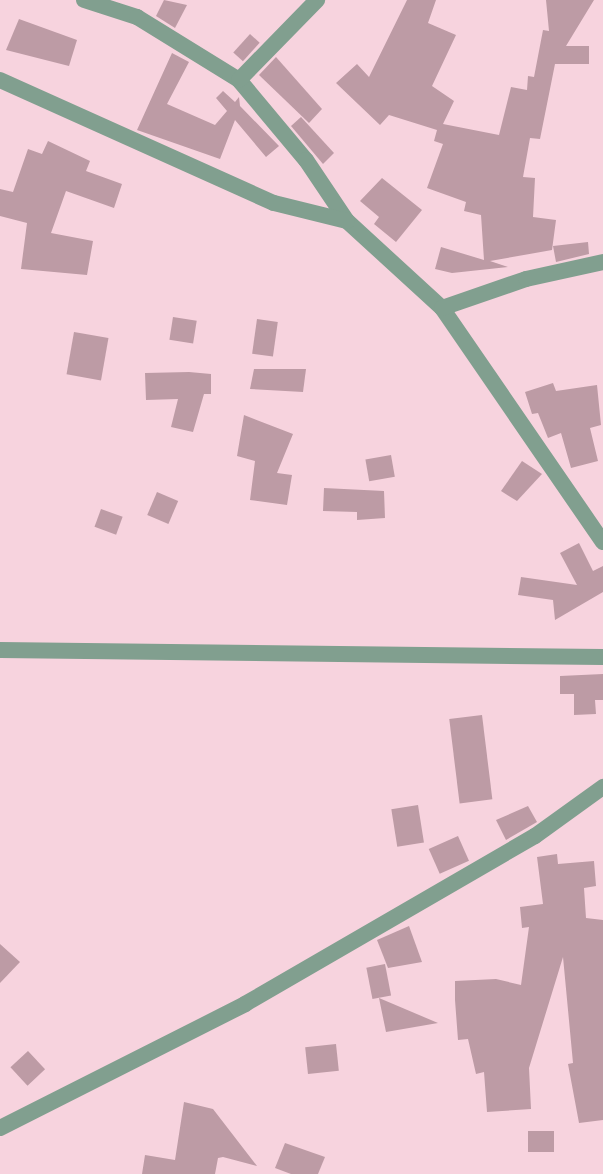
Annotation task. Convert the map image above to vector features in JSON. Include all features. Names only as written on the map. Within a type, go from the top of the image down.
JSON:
[{"type":"street","points":[[84,0],[137,17],[239,80],[306,160],[347,221],[442,308],[603,542]]},
{"type":"street","points":[[239,80],[317,0]]},
{"type":"street","points":[[0,80],[274,203],[347,221]]},
{"type":"street","points":[[442,308],[526,279],[603,262]]},
{"type":"street","points":[[0,650],[603,657]]},
{"type":"street","points":[[0,1128],[245,1004],[535,836],[603,787]]},
{"type":"building","points":[[164,0],[187,5],[175,28],[156,16]]},
{"type":"building","points":[[407,0],[436,0],[428,23],[456,35],[432,86],[454,101],[443,124],[499,135],[511,87],[527,90],[528,76],[534,77],[543,30],[549,31],[546,0],[594,0],[566,46],[589,46],[589,64],[555,64],[540,139],[530,138],[523,177],[535,178],[533,217],[556,220],[552,250],[490,261],[508,267],[452,273],[435,269],[441,247],[484,260],[481,215],[464,211],[466,202],[427,188],[443,144],[434,141],[437,130],[389,115],[380,125],[336,83],[357,64],[369,77]]},
{"type":"building","points":[[19,19],[77,40],[69,66],[6,50]]},
{"type":"building","points":[[250,34],[260,43],[243,61],[233,53]]},
{"type":"building","points":[[172,53],[189,62],[167,104],[215,125],[227,111],[216,98],[223,91],[235,102],[239,97],[240,106],[279,146],[266,157],[235,120],[220,159],[137,130]]},
{"type":"building","points":[[276,57],[322,109],[309,123],[259,75]]},
{"type":"building","points":[[301,117],[334,153],[323,164],[291,126]]},
{"type":"building","points":[[48,141],[90,161],[86,171],[122,184],[114,208],[66,191],[51,233],[93,241],[87,275],[21,269],[27,223],[0,216],[0,189],[13,192],[28,149],[42,154]]},
{"type":"building","points":[[382,178],[422,210],[396,242],[374,224],[379,217],[360,201]]},
{"type":"building","points":[[588,242],[589,254],[556,262],[553,246]]},
{"type":"building","points":[[173,317],[197,321],[193,343],[169,340]]},
{"type":"building","points":[[257,319],[278,322],[273,357],[252,354]]},
{"type":"building","points":[[74,332],[108,338],[101,380],[67,374]]},
{"type":"building","points":[[254,369],[306,369],[303,392],[250,389]]},
{"type":"building","points":[[145,373],[211,374],[211,394],[204,394],[193,432],[171,427],[178,399],[146,400]]},
{"type":"building","points":[[553,383],[556,391],[597,385],[601,425],[590,428],[598,461],[571,468],[561,433],[548,438],[538,413],[532,414],[525,392]]},
{"type":"building","points":[[244,415],[293,434],[277,473],[292,475],[287,505],[250,500],[255,461],[237,456]]},
{"type":"building","points":[[391,455],[395,477],[369,481],[365,460]]},
{"type":"building","points":[[522,461],[542,474],[517,501],[501,491]]},
{"type":"building","points":[[324,488],[384,491],[385,518],[357,520],[357,512],[323,511]]},
{"type":"building","points":[[157,492],[178,501],[168,524],[147,515]]},
{"type":"building","points":[[101,509],[123,517],[116,535],[95,527]]},
{"type":"building","points":[[579,543],[593,571],[603,566],[603,592],[555,620],[553,600],[518,595],[521,577],[577,585],[560,553]]},
{"type":"building","points":[[603,674],[603,700],[595,700],[596,714],[574,715],[574,694],[560,694],[560,676]]},
{"type":"building","points":[[482,715],[492,799],[460,803],[449,719]]},
{"type":"building","points":[[418,805],[424,843],[397,847],[391,809]]},
{"type":"building","points":[[528,806],[537,822],[506,840],[496,820]]},
{"type":"building","points":[[458,836],[469,861],[440,874],[429,849]]},
{"type":"building","points":[[557,854],[558,864],[594,861],[596,886],[584,888],[586,918],[603,920],[603,1120],[579,1123],[568,1064],[573,1063],[563,957],[529,1068],[531,1109],[487,1112],[484,1072],[476,1074],[468,1039],[458,1040],[455,981],[496,979],[521,985],[529,927],[522,928],[520,907],[543,904],[537,857]]},
{"type":"building","points":[[409,926],[422,962],[388,968],[377,940]]},
{"type":"building","points":[[0,944],[20,962],[0,983]]},
{"type":"building","points":[[385,964],[391,995],[372,999],[366,968]]},
{"type":"building","points":[[379,998],[438,1023],[386,1032]]},
{"type":"building","points":[[336,1044],[339,1071],[308,1074],[305,1047]]},
{"type":"building","points":[[28,1051],[45,1069],[27,1086],[10,1067]]},
{"type":"building","points":[[184,1102],[213,1109],[257,1166],[223,1157],[218,1158],[215,1174],[142,1174],[145,1155],[175,1160]]},
{"type":"building","points":[[528,1131],[554,1131],[554,1152],[528,1152]]},
{"type":"building","points":[[285,1143],[325,1157],[318,1174],[291,1174],[275,1168]]}]
